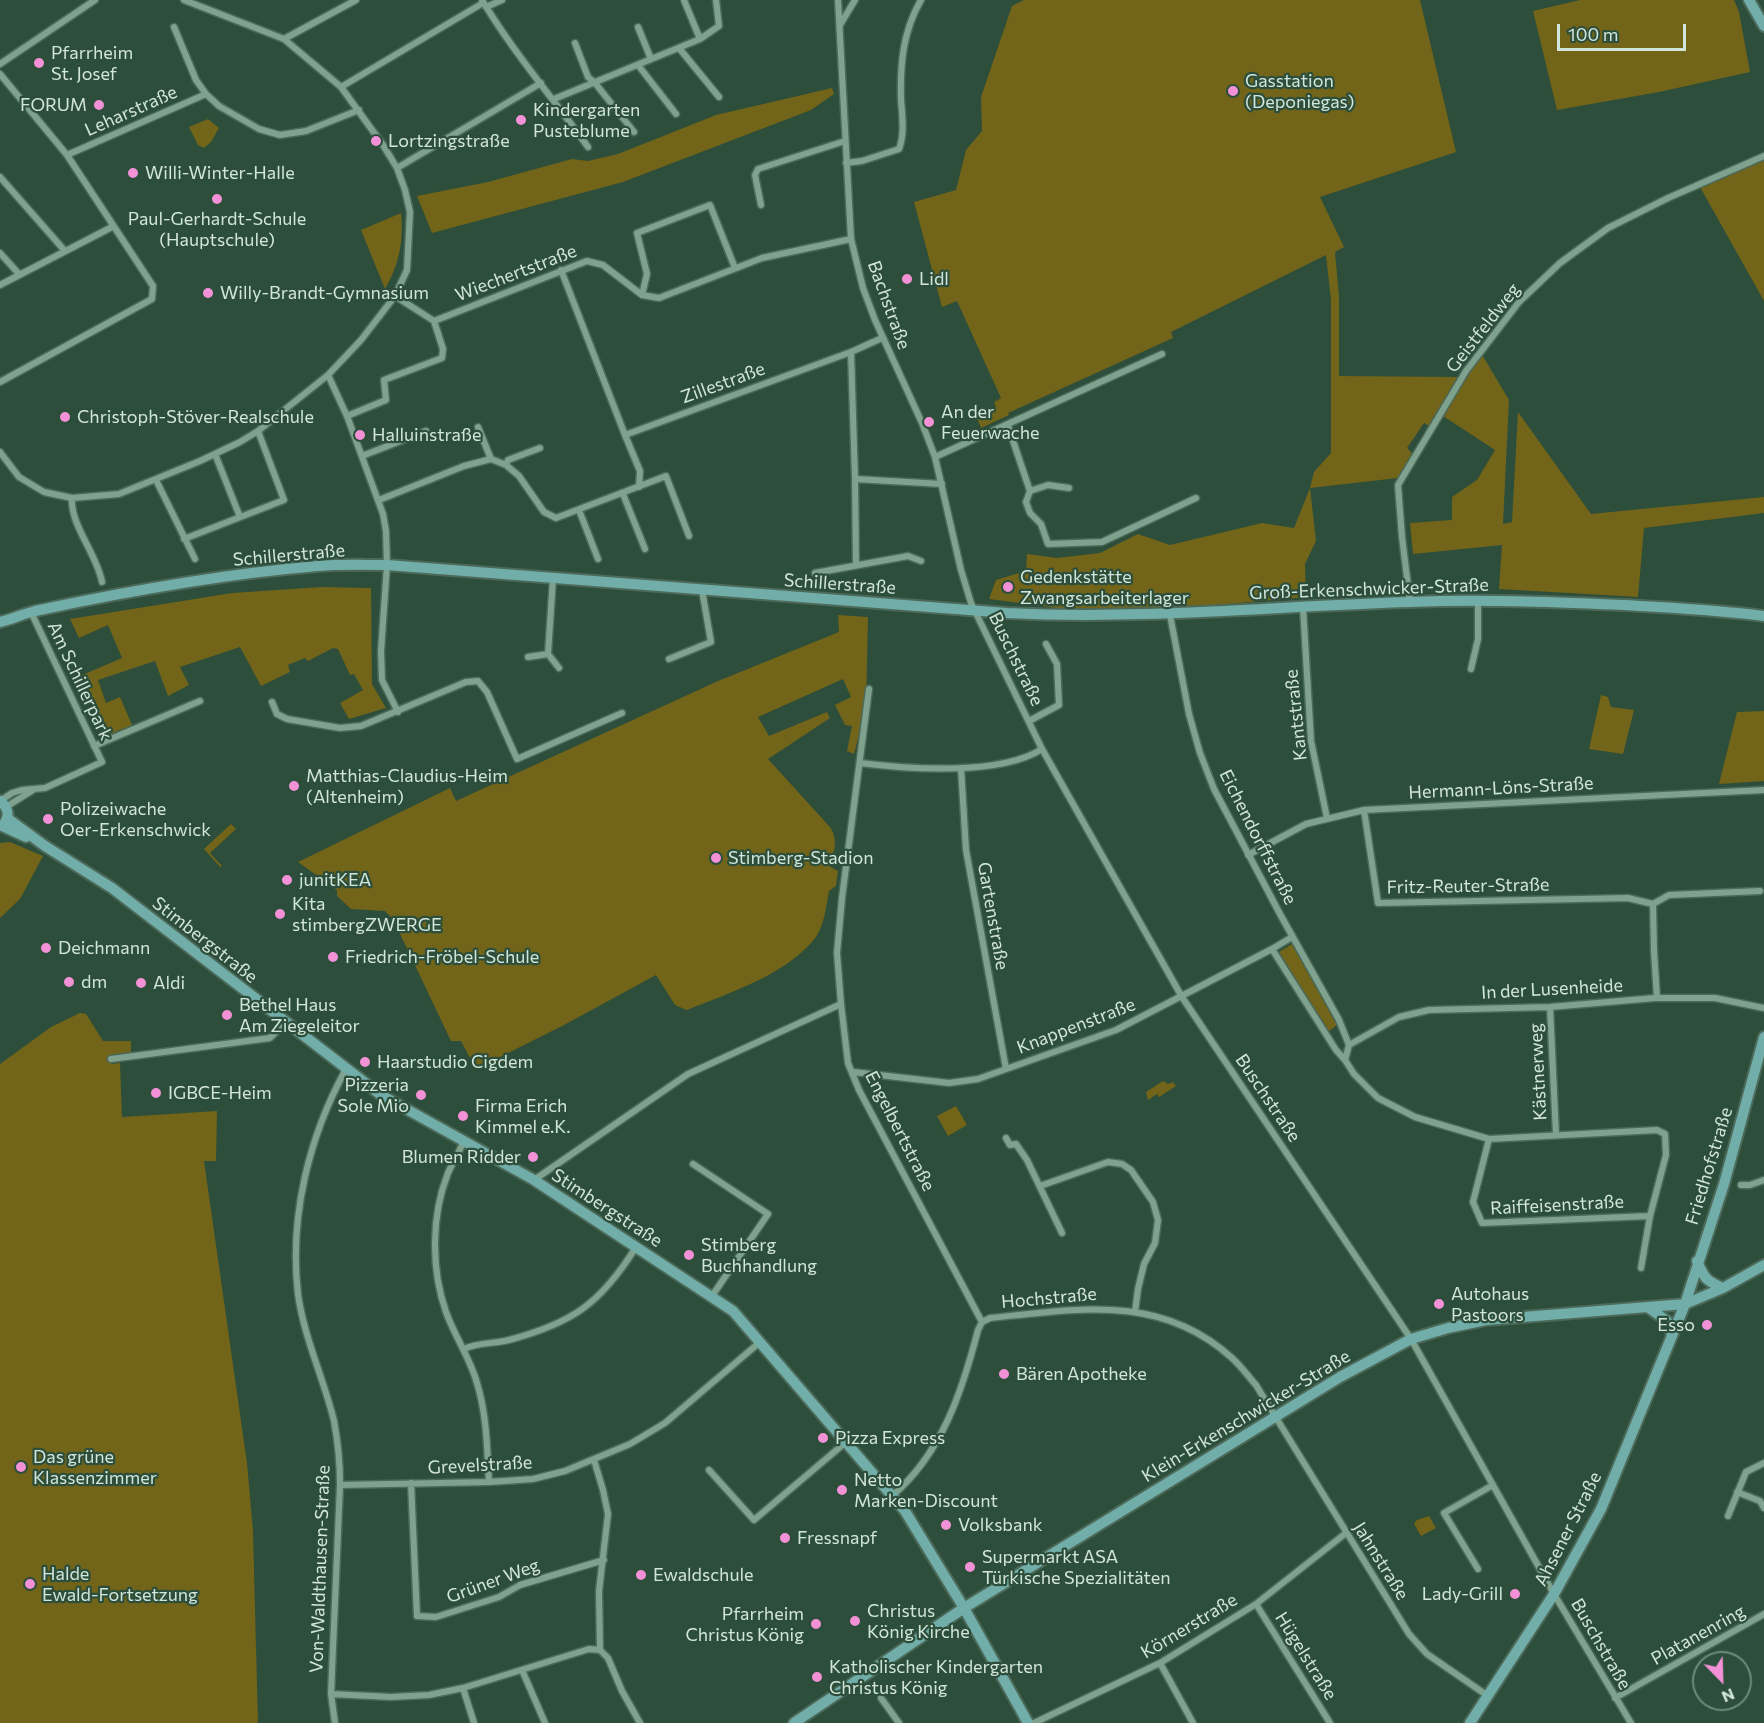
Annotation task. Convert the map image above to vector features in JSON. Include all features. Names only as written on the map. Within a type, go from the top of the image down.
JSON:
[{"type":"main road","points":[[1749,0],[1764,26]]},
{"type":"main road","name":"Schillerstraße","points":[[0,622],[31,612],[258,573],[321,566],[387,565],[976,610]]},
{"type":"main road","name":"Groß-Erkenschwicker-Straße","points":[[976,610],[1070,617],[1170,615],[1410,602],[1478,601],[1577,603],[1764,616]]},
{"type":"main road","name":"Schillerstraße","points":[[0,614],[15,611],[31,612]]},
{"type":"main road","name":"Stimbergstraße","points":[[3,814],[45,846],[112,888],[381,1095],[534,1180],[733,1311],[912,1522],[964,1608],[1028,1722]]},
{"type":"main road","name":"Friedhofstraße","points":[[1684,1304],[1724,1184],[1764,1037]]},
{"type":"main road","points":[[1697,1261],[1703,1277],[1723,1288]]},
{"type":"main road","name":"Klein-Erkenschwicker-Straße","points":[[794,1723],[964,1608],[1340,1377],[1411,1339],[1486,1320],[1684,1304],[1723,1288],[1764,1265]]},
{"type":"main road","name":"Ahsener Straße","points":[[1470,1723],[1554,1594],[1596,1519],[1684,1304]]},
{"type":"main road","points":[[1649,1308],[1667,1321],[1672,1335]]},
{"type":"street","points":[[0,64],[95,0]]},
{"type":"street","points":[[0,452],[19,477],[44,492],[72,498],[119,494],[215,454],[258,431],[328,375],[361,340],[395,296],[407,270],[410,221],[405,190],[397,168],[341,87],[284,39],[184,0]]},
{"type":"street","points":[[284,39],[356,0]]},
{"type":"street","points":[[341,87],[484,3],[502,0]]},
{"type":"street","points":[[684,0],[700,39]]},
{"type":"street","points":[[554,99],[700,39],[719,26],[716,0]]},
{"type":"street","name":"Bachstraße","points":[[838,0],[851,239],[862,288],[935,457],[961,570],[971,603],[976,610]]},
{"type":"street","points":[[840,26],[855,0]]},
{"type":"street","points":[[846,163],[862,161],[899,149],[903,138],[901,73],[905,38],[921,0]]},
{"type":"street","points":[[484,3],[527,68],[554,99],[588,147]]},
{"type":"street","points":[[174,27],[196,80],[206,94],[219,106],[259,129],[280,135],[306,131],[359,110]]},
{"type":"street","points":[[638,27],[651,60]]},
{"type":"street","points":[[575,43],[588,77],[634,132]]},
{"type":"street","points":[[679,48],[719,97]]},
{"type":"street","points":[[638,65],[675,114]]},
{"type":"street","points":[[0,74],[67,155],[112,227],[153,286],[152,299],[0,382]]},
{"type":"street","points":[[397,168],[541,83]]},
{"type":"street","name":"Leharstraße","points":[[67,155],[206,94]]},
{"type":"street","points":[[761,205],[755,175],[758,170],[845,141]]},
{"type":"street","name":"Geistfeldweg","points":[[1410,602],[1398,484],[1466,371],[1512,311],[1560,263],[1608,228],[1668,198],[1764,156]]},
{"type":"street","points":[[0,177],[64,251]]},
{"type":"street","points":[[735,268],[710,205],[637,233],[647,274],[642,295],[659,298],[762,258],[851,239]]},
{"type":"street","points":[[0,285],[112,227]]},
{"type":"street","points":[[0,253],[19,274]]},
{"type":"street","name":"Wiechertstraße","points":[[434,321],[587,261],[603,265],[642,295]]},
{"type":"street","points":[[561,270],[640,471],[639,487]]},
{"type":"street","points":[[347,416],[386,399],[384,380],[442,358],[443,350],[434,321],[395,296]]},
{"type":"street","name":"Zillestraße","points":[[625,435],[851,352],[882,338]]},
{"type":"street","points":[[851,352],[856,565]]},
{"type":"street","points":[[935,457],[1008,426],[1162,354]]},
{"type":"street","points":[[328,375],[347,416],[379,500],[386,531],[387,565],[381,651],[382,680],[398,712]]},
{"type":"street","points":[[1008,426],[1030,491],[1026,502],[1030,513],[1041,524],[1048,544],[1102,542],[1196,498]]},
{"type":"street","points":[[478,427],[490,459]]},
{"type":"street","points":[[184,539],[284,500],[258,431]]},
{"type":"street","points":[[362,456],[426,431]]},
{"type":"street","points":[[506,465],[508,460],[540,448]]},
{"type":"street","points":[[215,454],[240,517]]},
{"type":"street","points":[[379,500],[464,466],[490,459],[506,465],[519,476],[544,512],[556,518],[666,476],[689,536]]},
{"type":"street","points":[[855,479],[942,484]]},
{"type":"street","points":[[156,480],[195,559]]},
{"type":"street","points":[[1030,491],[1048,485],[1069,488]]},
{"type":"street","points":[[623,494],[645,549]]},
{"type":"street","points":[[72,498],[71,510],[100,567],[102,582]]},
{"type":"street","points":[[579,510],[598,559]]},
{"type":"street","name":"Schillerstraße","points":[[815,573],[908,556],[921,561]]},
{"type":"street","points":[[553,578],[548,654],[559,668]]},
{"type":"street","points":[[669,659],[711,642],[702,590]]},
{"type":"street","points":[[1471,669],[1478,639],[1478,601]]},
{"type":"street","name":"Kantstraße","points":[[1303,607],[1311,741],[1327,818]]},
{"type":"street","name":"Buschstraße","points":[[976,610],[1042,749],[1182,997],[1411,1339],[1554,1594],[1630,1723]]},
{"type":"street","name":"Am Schillerpark","points":[[3,814],[33,789],[45,788],[102,762],[31,612]]},
{"type":"street","name":"Eichendorffstraße","points":[[1170,615],[1189,714],[1200,753],[1214,789],[1292,937],[1339,1020],[1349,1045]]},
{"type":"street","name":"Buschstraße","points":[[1029,721],[1059,705],[1057,664],[1046,644]]},
{"type":"street","points":[[528,657],[548,654]]},
{"type":"street","points":[[272,702],[277,714],[287,718],[340,728],[361,726],[466,682],[478,681],[487,692],[517,759],[622,713]]},
{"type":"street","name":"Engelbertstraße","points":[[869,689],[838,945],[840,1004],[848,1063],[859,1090],[982,1322]]},
{"type":"street","points":[[93,746],[200,702]]},
{"type":"street","points":[[860,763],[961,768],[1006,763],[1035,754],[1042,749]]},
{"type":"street","name":"Gartenstraße","points":[[961,768],[966,850],[1006,1069]]},
{"type":"street","name":"Hermann-Löns-Straße","points":[[1248,855],[1306,824],[1364,810],[1764,790]]},
{"type":"street","name":"Fritz-Reuter-Straße","points":[[1364,810],[1378,903],[1628,898],[1653,904]]},
{"type":"street","points":[[1658,998],[1653,904],[1669,895],[1760,891]]},
{"type":"street","name":"Knappenstraße","points":[[853,1072],[950,1083],[978,1079],[1116,1030],[1272,950],[1292,937]]},
{"type":"street","points":[[1272,950],[1354,1074],[1378,1098],[1415,1117],[1490,1139],[1657,1130],[1665,1134],[1666,1155],[1650,1216],[1641,1268]]},
{"type":"street","name":"In der Lusenheide","points":[[1349,1045],[1399,1017],[1429,1010],[1550,1007],[1658,998],[1715,998],[1764,1008]]},
{"type":"street","points":[[534,1180],[688,1074],[840,1004]]},
{"type":"street","name":"Kästnerweg","points":[[1550,1007],[1556,1134]]},
{"type":"street","points":[[111,1059],[270,1038],[286,1022]]},
{"type":"street","points":[[1345,1060],[1349,1045]]},
{"type":"street","name":"Von-Waldthausen-Straße","points":[[335,1723],[331,1694],[340,1485],[339,1454],[334,1421],[312,1354],[298,1294],[297,1252],[302,1185],[321,1124],[346,1069]]},
{"type":"street","points":[[1006,1138],[1010,1145],[1016,1144],[1028,1160],[1062,1233]]},
{"type":"street","name":"Raiffeisenstraße","points":[[1490,1139],[1473,1202],[1482,1223],[1650,1216]]},
{"type":"street","points":[[464,1141],[441,1195],[436,1237],[440,1289],[447,1313],[477,1381],[486,1422],[489,1482]]},
{"type":"street","points":[[1040,1186],[1108,1162],[1122,1164],[1131,1170],[1153,1202],[1158,1220],[1155,1243],[1144,1263],[1135,1312]]},
{"type":"street","points":[[693,1164],[768,1214],[712,1296]]},
{"type":"street","points":[[1741,1185],[1750,1185],[1764,1180]]},
{"type":"street","points":[[464,1349],[472,1345],[532,1334],[558,1325],[583,1310],[607,1287],[636,1246]]},
{"type":"street","name":"Hochstraße","points":[[892,1496],[920,1466],[946,1425],[963,1384],[978,1330],[982,1322],[990,1318],[1098,1308],[1162,1318],[1192,1330],[1223,1350],[1256,1385],[1275,1417]]},
{"type":"street","name":"Grevelstraße","points":[[340,1485],[489,1482],[533,1479],[565,1471],[630,1444],[665,1424],[760,1342]]},
{"type":"street","name":"Jahnstraße","points":[[1275,1417],[1408,1634],[1427,1654],[1488,1696]]},
{"type":"street","points":[[709,1470],[754,1520],[846,1442]]},
{"type":"street","points":[[594,1460],[608,1514],[599,1591],[600,1650],[608,1658],[622,1691],[640,1723]]},
{"type":"street","points":[[1728,1516],[1746,1472],[1764,1463]]},
{"type":"street","name":"Grüner Weg","points":[[411,1483],[417,1616],[436,1617],[499,1597],[520,1585],[604,1560]]},
{"type":"street","points":[[1478,1569],[1444,1513],[1493,1485]]},
{"type":"street","points":[[1737,1492],[1761,1501],[1764,1508]]},
{"type":"street","name":"Körnerstraße","points":[[1028,1722],[1160,1663],[1256,1604],[1346,1533]]},
{"type":"street","name":"Hügelstraße","points":[[1256,1604],[1330,1723]]},
{"type":"street","name":"Platanenring","points":[[1615,1698],[1764,1614]]},
{"type":"street","points":[[331,1694],[391,1697],[429,1695],[463,1688],[589,1649],[600,1650]]},
{"type":"street","points":[[1160,1663],[1193,1723]]},
{"type":"street","points":[[522,1670],[545,1723]]},
{"type":"street","points":[[463,1688],[474,1723]]},
{"type":"street","points":[[881,1698],[899,1723]]},
{"type":"shaded area","points":[[1024,0],[1420,0],[1456,152],[1320,197],[1344,247],[1335,252],[1339,297],[1339,376],[1458,377],[1429,426],[1424,423],[1407,448],[1412,453],[1398,478],[1310,488],[1314,472],[1331,453],[1331,300],[1326,255],[1171,332],[1173,338],[1008,413],[1009,415],[981,428],[977,418],[996,407],[994,402],[1001,398],[957,301],[942,307],[914,202],[956,190],[966,150],[982,131],[981,97],[1012,6]]},
{"type":"shaded area","points":[[1580,0],[1734,0],[1739,12],[1750,72],[1659,92],[1557,110],[1533,11]]},
{"type":"shaded area","points":[[832,88],[834,94],[811,110],[623,182],[432,233],[417,196],[488,182],[572,159],[588,161],[618,154],[716,115]]},
{"type":"shaded area","points":[[208,119],[219,128],[211,142],[204,148],[198,145],[189,127]]},
{"type":"shaded area","points":[[1764,159],[1764,301],[1700,187]]},
{"type":"shaded area","points":[[401,213],[402,233],[399,252],[394,271],[385,289],[361,230]]},
{"type":"shaded area","points":[[1481,353],[1509,400],[1503,524],[1512,522],[1518,412],[1591,514],[1764,497],[1764,513],[1644,528],[1638,597],[1499,589],[1502,545],[1413,554],[1410,523],[1452,520],[1452,497],[1477,480],[1495,450],[1443,416]]},
{"type":"shaded area","points":[[1310,488],[1316,541],[1305,564],[1306,597],[1162,610],[1064,609],[989,599],[996,580],[1026,571],[1027,554],[1057,558],[1100,553],[1138,534],[1170,545],[1262,523],[1294,528]]},
{"type":"shaded area","points":[[321,587],[371,588],[372,684],[386,708],[349,719],[340,703],[363,690],[354,674],[350,675],[338,649],[333,648],[308,661],[305,658],[288,665],[290,672],[261,686],[240,647],[180,667],[189,685],[168,696],[155,661],[98,680],[106,703],[120,697],[132,725],[105,736],[80,676],[122,658],[108,625],[79,638],[70,619],[232,593]]},
{"type":"shaded area","points":[[838,615],[868,617],[866,707],[854,754],[847,751],[852,726],[845,725],[835,705],[851,697],[843,679],[758,717],[769,736],[827,712],[830,718],[768,759],[833,832],[835,846],[829,866],[838,871],[836,886],[829,891],[822,925],[812,942],[785,965],[753,983],[687,1010],[675,1005],[656,975],[476,1069],[461,1041],[451,1041],[393,919],[385,911],[351,909],[337,896],[337,890],[298,862],[450,788],[456,801],[718,681],[839,632]]},
{"type":"shaded area","points":[[1601,695],[1608,697],[1611,707],[1634,710],[1623,754],[1589,749]]},
{"type":"shaded area","points":[[1764,711],[1764,781],[1719,784],[1737,712]]},
{"type":"shaded area","points":[[231,824],[236,829],[210,853],[222,866],[220,867],[204,849]]},
{"type":"shaded area","points":[[10,842],[43,856],[20,899],[0,918],[0,843]]},
{"type":"shaded area","points":[[1292,944],[1337,1025],[1328,1032],[1279,952]]},
{"type":"shaded area","points":[[80,1013],[86,1014],[103,1041],[131,1041],[131,1053],[110,1055],[112,1064],[120,1063],[122,1117],[217,1111],[216,1161],[204,1161],[247,1463],[253,1531],[258,1723],[0,1723],[0,1064],[51,1027]]},
{"type":"shaded area","points":[[1163,1081],[1168,1084],[1173,1082],[1176,1086],[1159,1097],[1157,1094],[1148,1100],[1146,1092]]},
{"type":"shaded area","points":[[956,1106],[967,1125],[948,1136],[937,1116]]},
{"type":"shaded area","points":[[1429,1516],[1436,1528],[1421,1536],[1414,1524],[1417,1520]]},
{"type":"place","name":"Pfarrheim St. Josef","points":[[39,63]]},
{"type":"place","name":"Gasstation (Deponiegas)","points":[[1233,91]]},
{"type":"place","name":"FORUM","points":[[99,105]]},
{"type":"place","name":"Kindergarten Pusteblume","points":[[521,120]]},
{"type":"place","name":"Lortzingstraße","points":[[376,141]]},
{"type":"place","name":"Willi-Winter-Halle","points":[[133,173]]},
{"type":"place","name":"Paul-Gerhardt-Schule (Hauptschule)","points":[[217,199]]},
{"type":"place","name":"Lidl","points":[[907,279]]},
{"type":"place","name":"Willy-Brandt-Gymnasium","points":[[208,293]]},
{"type":"place","name":"Christoph-Stöver-Realschule","points":[[65,417]]},
{"type":"place","name":"An der Feuerwache","points":[[929,422]]},
{"type":"place","name":"Halluinstraße","points":[[360,435]]},
{"type":"place","name":"Gedenkstätte Zwangsarbeiterlager","points":[[1008,587]]},
{"type":"place","name":"Matthias-Claudius-Heim (Altenheim)","points":[[294,786]]},
{"type":"place","name":"Polizeiwache Oer-Erkenschwick","points":[[48,819]]},
{"type":"place","name":"Stimberg-Stadion","points":[[716,858]]},
{"type":"place","name":"junitKEA","points":[[287,880]]},
{"type":"place","name":"Kita stimbergZWERGE","points":[[280,914]]},
{"type":"place","name":"Deichmann","points":[[46,948]]},
{"type":"place","name":"Friedrich-Fröbel-Schule","points":[[333,957]]},
{"type":"place","name":"dm","points":[[69,982]]},
{"type":"place","name":"Aldi","points":[[141,983]]},
{"type":"place","name":"Bethel Haus Am Ziegeleitor","points":[[227,1015]]},
{"type":"place","name":"Haarstudio Cigdem","points":[[365,1062]]},
{"type":"place","name":"IGBCE-Heim","points":[[156,1093]]},
{"type":"place","name":"Pizzeria Sole Mio","points":[[421,1095]]},
{"type":"place","name":"Firma Erich Kimmel e.K.","points":[[463,1116]]},
{"type":"place","name":"Blumen Ridder","points":[[533,1157]]},
{"type":"place","name":"Stimberg Buchhandlung","points":[[689,1255]]},
{"type":"place","name":"Autohaus Pastoors","points":[[1439,1304]]},
{"type":"place","name":"Esso","points":[[1707,1325]]},
{"type":"place","name":"Bären Apotheke","points":[[1004,1374]]},
{"type":"place","name":"Pizza Express","points":[[823,1438]]},
{"type":"place","name":"Das grüne Klassenzimmer","points":[[21,1467]]},
{"type":"place","name":"Netto Marken-Discount","points":[[842,1490]]},
{"type":"place","name":"Volksbank","points":[[946,1525]]},
{"type":"place","name":"Fressnapf","points":[[785,1538]]},
{"type":"place","name":"Supermarkt ASA Türkische Spezialitäten","points":[[970,1567]]},
{"type":"place","name":"Ewaldschule","points":[[641,1575]]},
{"type":"place","name":"Halde Ewald-Fortsetzung","points":[[30,1584]]},
{"type":"place","name":"Lady-Grill","points":[[1515,1594]]},
{"type":"place","name":"Christus König Kirche","points":[[855,1621]]},
{"type":"place","name":"Pfarrheim Christus König","points":[[816,1624]]},
{"type":"place","name":"Katholischer Kindergarten Christus König","points":[[817,1677]]}]
